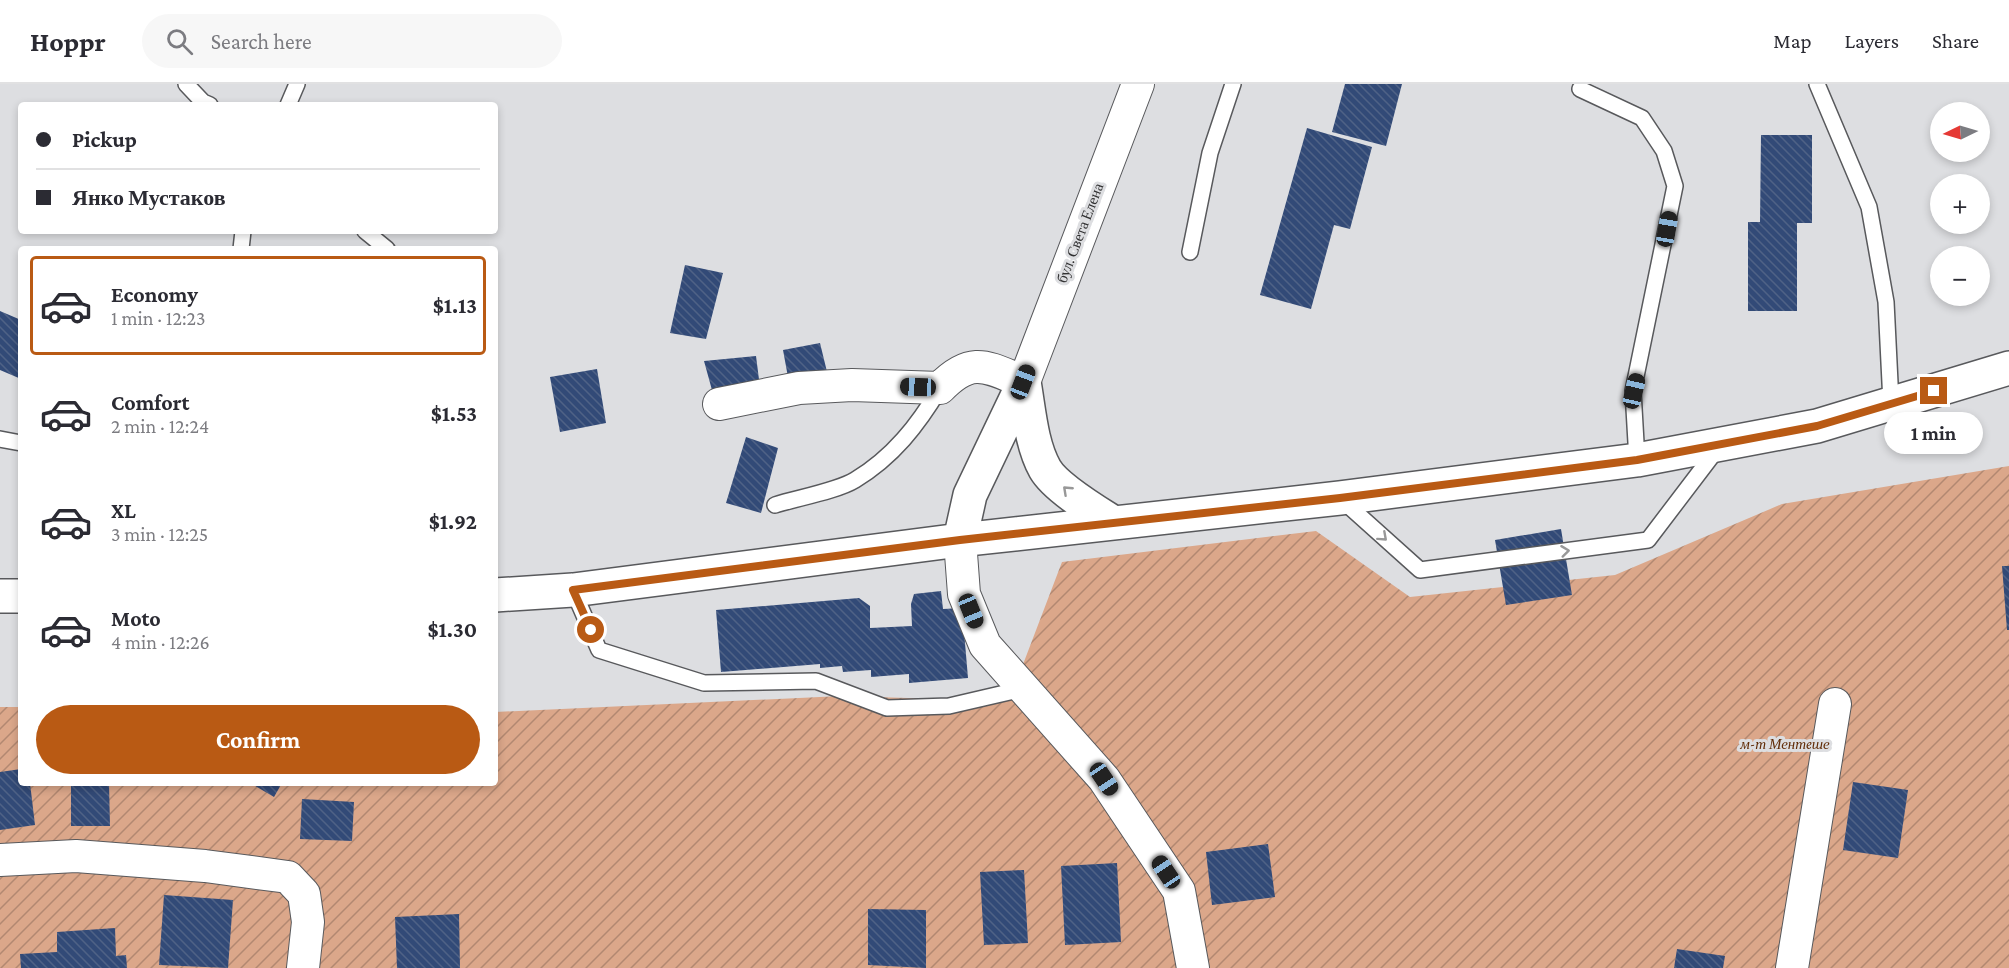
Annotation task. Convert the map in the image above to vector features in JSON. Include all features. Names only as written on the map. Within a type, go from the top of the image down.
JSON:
[{"type":"street","name":"бул. Света Елена","points":[[1023,382],[1138,84]]},
{"type":"street","points":[[719,404],[799,388],[852,385],[940,388],[955,373],[982,365],[1023,382]]},
{"type":"street","points":[[498,595],[573,590],[960,540],[1340,498],[1637,460],[1718,447],[1817,426],[2009,368]]},
{"type":"street","points":[[1023,382],[1033,434],[1045,470],[1079,502],[1114,523]]},
{"type":"street","points":[[1023,382],[970,495],[960,540],[964,594],[985,645],[1104,779],[1179,891],[1193,968]]},
{"type":"street","points":[[0,596],[18,596]]},
{"type":"street","points":[[1792,968],[1835,704]]},
{"type":"street","points":[[0,860],[76,856],[205,866],[288,877],[304,894],[308,922],[303,968]]},
{"type":"lane","points":[[186,84],[203,102]]},
{"type":"lane","points":[[289,102],[297,84]]},
{"type":"lane","points":[[1190,252],[1210,153],[1233,84]]},
{"type":"lane","points":[[1817,84],[1869,207],[1886,302],[1891,404]]},
{"type":"lane","points":[[1580,89],[1642,118],[1664,151],[1675,186],[1634,391],[1637,460]]},
{"type":"lane","points":[[368,234],[383,246]]},
{"type":"lane","points":[[775,505],[854,480],[896,448],[917,427],[940,388]]},
{"type":"lane","points":[[0,439],[18,442]]},
{"type":"lane","points":[[1340,498],[1420,570],[1648,540],[1718,447]]},
{"type":"lane","points":[[573,590],[599,650],[704,682],[816,681],[887,708],[949,706],[1022,689]]},
{"type":"green space","name":"м-т Ментeше","points":[[2009,466],[2009,968],[0,968],[0,707],[18,707],[18,786],[498,786],[498,712],[841,696],[1009,701],[1062,562],[1316,531],[1410,597],[1615,575],[1782,504]]},
{"type":"building","points":[[1345,84],[1402,84],[1386,146],[1332,132]]},
{"type":"building","points":[[1307,128],[1372,147],[1350,229],[1334,225],[1311,309],[1260,295]]},
{"type":"building","points":[[1761,135],[1812,135],[1812,223],[1797,223],[1797,311],[1748,311],[1748,222],[1760,222]]},
{"type":"building","points":[[685,265],[723,273],[706,339],[670,333]]},
{"type":"building","points":[[0,311],[18,319],[18,378],[0,370]]},
{"type":"building","points":[[820,343],[829,380],[790,388],[783,350]]},
{"type":"building","points":[[756,356],[761,395],[715,401],[704,361]]},
{"type":"building","points":[[597,369],[606,423],[560,432],[550,377]]},
{"type":"building","points":[[746,437],[778,448],[761,513],[726,503]]},
{"type":"building","points":[[1561,529],[1572,595],[1506,605],[1495,540]]},
{"type":"building","points":[[2002,566],[2009,566],[2009,630],[2007,630]]},
{"type":"building","points":[[941,591],[943,609],[962,608],[968,678],[909,683],[909,674],[871,677],[871,670],[843,672],[842,666],[820,668],[820,664],[721,672],[716,610],[859,598],[870,606],[870,628],[912,626],[911,604],[914,594]]},
{"type":"building","points":[[18,769],[18,786],[30,786],[35,825],[0,830],[0,772]]},
{"type":"building","points":[[1853,782],[1908,790],[1898,858],[1843,850]]},
{"type":"building","points":[[71,786],[109,786],[110,826],[71,826]]},
{"type":"building","points":[[255,786],[280,786],[274,797]]},
{"type":"building","points":[[302,799],[354,802],[352,841],[300,839]]},
{"type":"building","points":[[1268,844],[1275,897],[1212,905],[1206,852]]},
{"type":"building","points":[[1117,863],[1121,942],[1065,945],[1061,866]]},
{"type":"building","points":[[1024,870],[1028,943],[984,945],[980,872]]},
{"type":"building","points":[[164,895],[233,900],[228,968],[159,965]]},
{"type":"building","points":[[868,909],[926,910],[926,968],[868,965]]},
{"type":"building","points":[[459,914],[460,968],[397,968],[395,917]]},
{"type":"building","points":[[115,928],[116,956],[126,955],[127,968],[21,968],[20,954],[57,952],[57,932]]},
{"type":"building","points":[[1677,949],[1725,956],[1723,968],[1674,968]]},
{"type":"route","points":[[591,630],[573,590],[960,540],[1340,498],[1637,460],[1738,443],[1817,426],[1934,391]]}]
